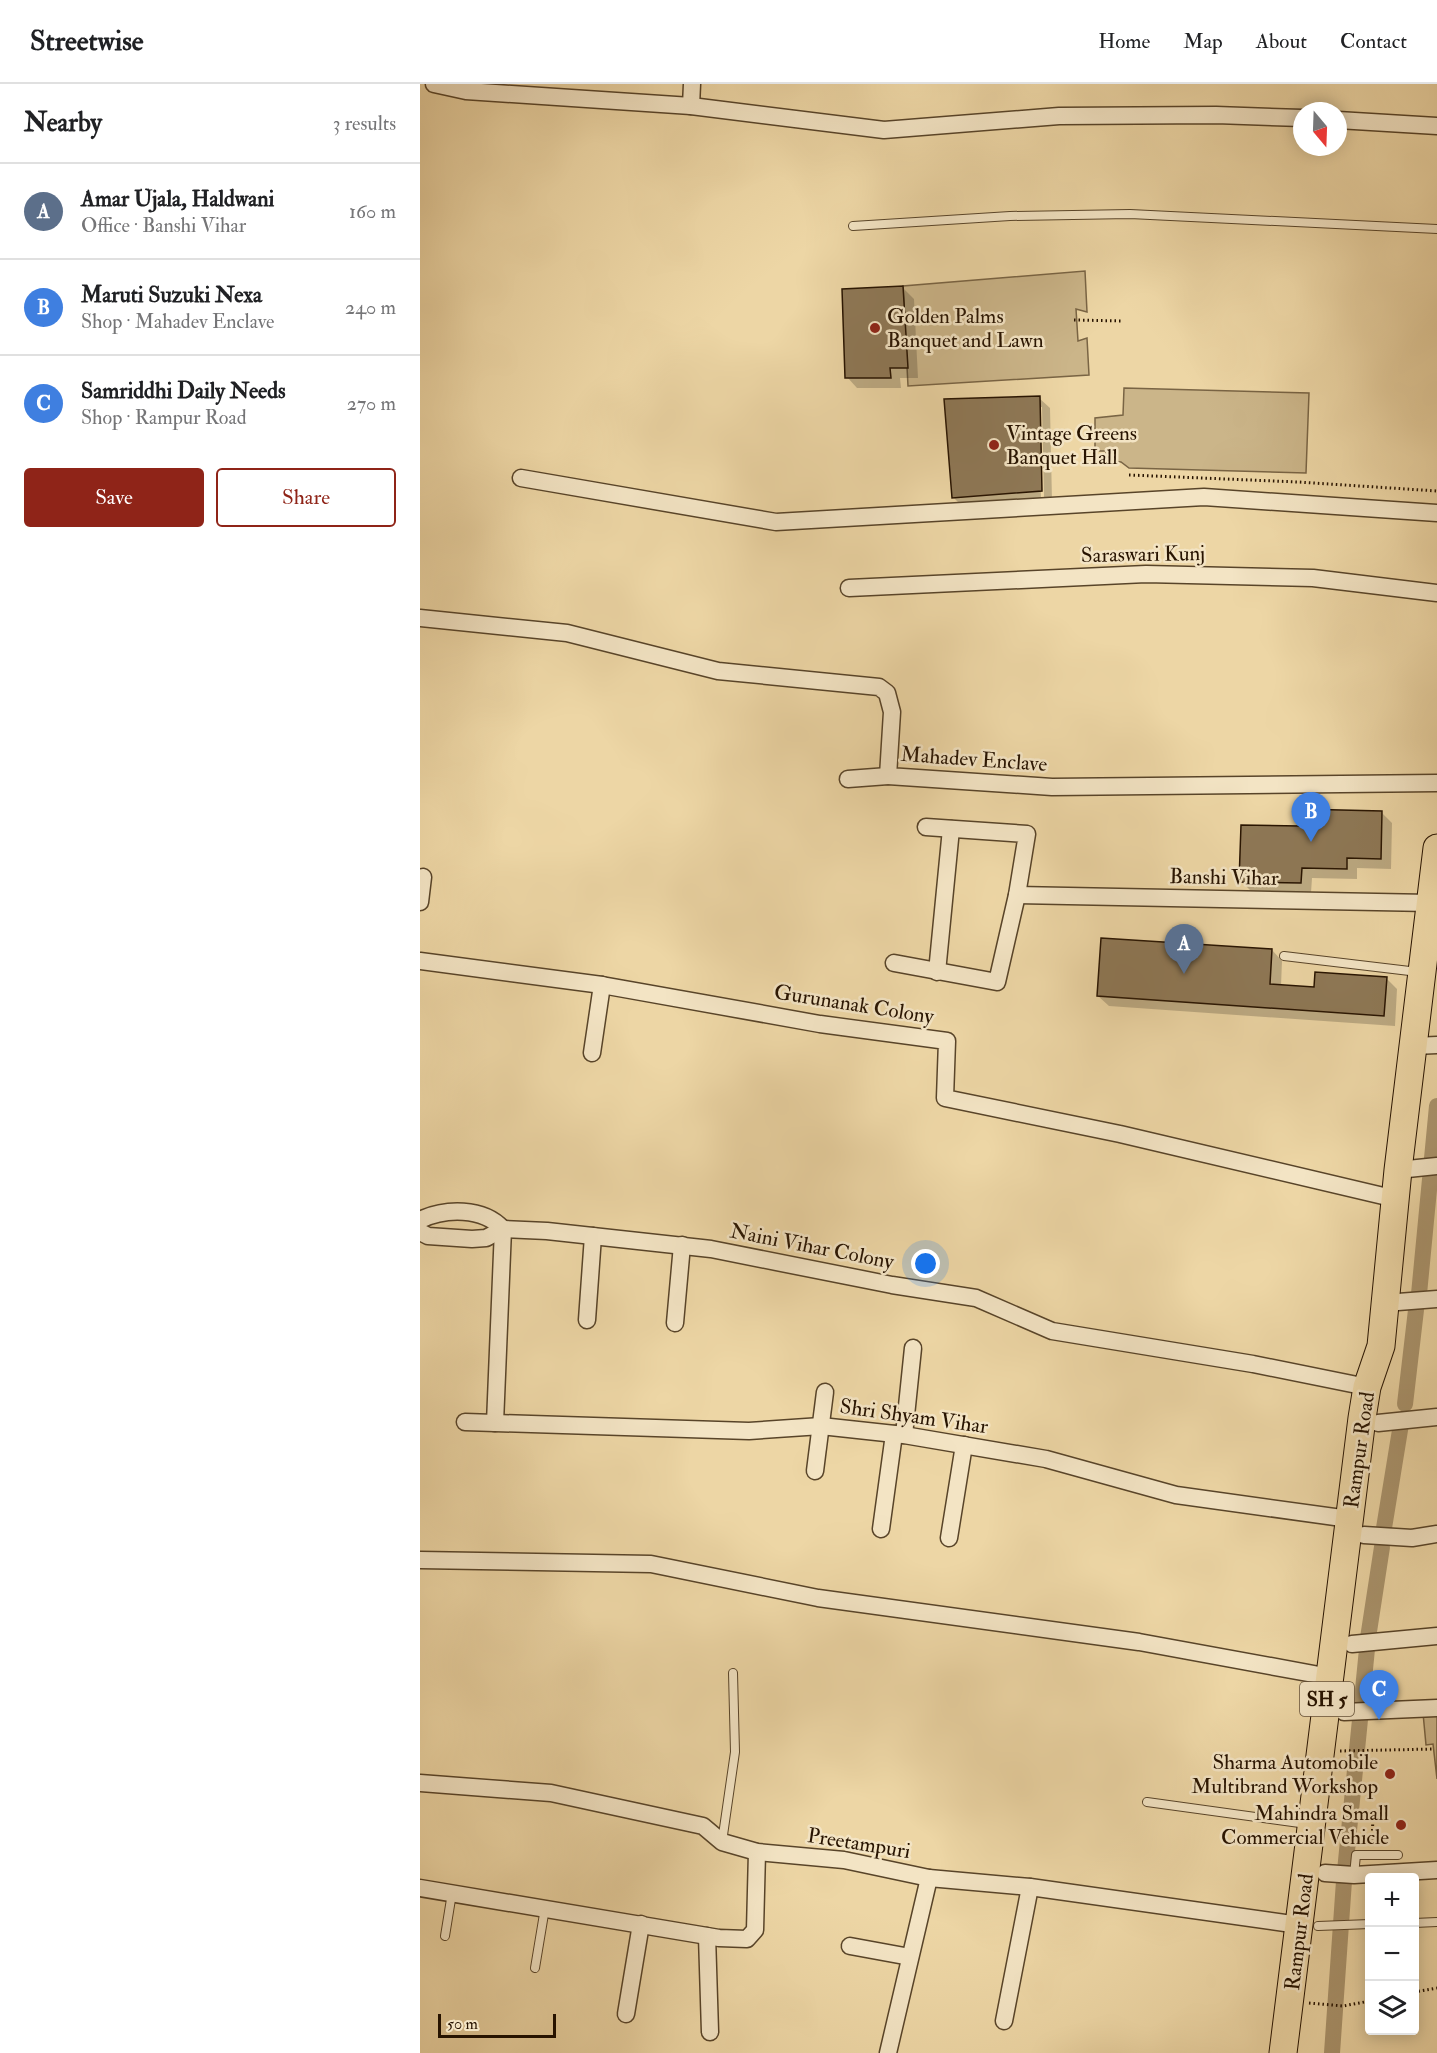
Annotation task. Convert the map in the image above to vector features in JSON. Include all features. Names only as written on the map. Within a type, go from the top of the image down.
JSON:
[{"type":"main road","name":"Rampur Road","points":[[1283,2053],[1316,1925],[1313,1825],[1330,1677],[1357,1527],[1367,1387],[1381,1346],[1398,1170],[1425,1046],[1422,973],[1437,848]]},
{"type":"main road","points":[[1301,2053],[1319,2003],[1316,1925],[1331,1874],[1351,1752],[1354,1712],[1352,1644],[1357,1527],[1378,1423],[1381,1346]]},
{"type":"street","points":[[434,84],[466,91],[690,106],[884,130],[1059,116],[1216,115],[1293,118]]},
{"type":"street","points":[[690,106],[692,84]]},
{"type":"street","points":[[1347,121],[1437,126]]},
{"type":"street","points":[[521,478],[776,522],[1204,497],[1437,513]]},
{"type":"street","name":"Saraswari Kunj","points":[[849,588],[1146,574],[1313,578],[1437,593]]},
{"type":"street","name":"Mahadev Enclave","points":[[420,618],[567,633],[718,671],[879,687],[887,693],[892,712],[888,776],[1052,787],[1437,783]]},
{"type":"street","points":[[848,779],[888,776]]},
{"type":"street","points":[[894,963],[997,982],[1017,895],[1027,834],[926,827]]},
{"type":"street","points":[[937,972],[951,829]]},
{"type":"street","points":[[420,902],[423,877]]},
{"type":"street","name":"Banshi Vihar","points":[[1017,895],[1430,903]]},
{"type":"street","name":"Gurunanak Colony","points":[[420,961],[602,985],[820,1024],[947,1041],[945,1098],[1120,1134],[1396,1199]]},
{"type":"street","points":[[592,1053],[602,985]]},
{"type":"street","points":[[1398,1170],[1433,1166]]},
{"type":"street","points":[[420,1220],[432,1214],[458,1212],[488,1218],[503,1229],[495,1423]]},
{"type":"street","name":"Naini Vihar Colony","points":[[420,1232],[428,1236],[472,1239],[486,1238],[503,1229],[682,1245],[976,1299],[1052,1331],[1253,1364],[1367,1387]]},
{"type":"street","points":[[587,1320],[593,1236]]},
{"type":"street","points":[[675,1323],[682,1245]]},
{"type":"street","points":[[1386,1303],[1437,1299]]},
{"type":"street","points":[[881,1528],[913,1348]]},
{"type":"street","points":[[815,1471],[825,1392]]},
{"type":"street","points":[[1378,1423],[1437,1417]]},
{"type":"street","name":"Shri Shyam Vihar","points":[[465,1422],[749,1431],[821,1426],[899,1434],[1046,1459],[1176,1495],[1412,1538],[1437,1534]]},
{"type":"street","points":[[948,1538],[964,1445]]},
{"type":"street","points":[[420,1560],[651,1564],[818,1598],[1139,1642],[1330,1677]]},
{"type":"street","points":[[1352,1644],[1437,1636]]},
{"type":"street","points":[[1354,1712],[1437,1708]]},
{"type":"street","name":"Preetampuri","points":[[420,1783],[551,1793],[703,1826],[722,1842],[757,1852],[844,1860],[929,1878],[1030,1887],[1316,1925]]},
{"type":"street","points":[[420,1888],[545,1907],[707,1936],[747,1939],[755,1930],[757,1852]]},
{"type":"street","points":[[1331,1874],[1354,1875],[1437,1870]]},
{"type":"street","points":[[888,2053],[929,1878]]},
{"type":"street","points":[[1004,2021],[1030,1887]]},
{"type":"street","points":[[626,2014],[642,1924]]},
{"type":"street","points":[[707,1936],[710,2032]]},
{"type":"street","points":[[850,1946],[910,1957]]},
{"type":"lane","points":[[853,226],[1010,216],[1130,214],[1437,229]]},
{"type":"lane","points":[[1284,956],[1422,973]]},
{"type":"lane","points":[[722,1842],[735,1752],[733,1673]]},
{"type":"lane","points":[[1147,1802],[1313,1825]]},
{"type":"lane","points":[[1354,1875],[1356,1855],[1398,1855]]},
{"type":"lane","points":[[445,1936],[452,1893]]},
{"type":"lane","points":[[536,1968],[545,1907]]},
{"type":"lane","points":[[1419,1923],[1437,1922]]},
{"type":"lane","points":[[1316,1925],[1365,1924]]},
{"type":"path","points":[[1074,320],[1123,321]]},
{"type":"path","points":[[1129,476],[1298,482],[1437,491]]},
{"type":"path","points":[[1351,1752],[1434,1749]]},
{"type":"path","points":[[1371,1855],[1372,1816]]},
{"type":"path","points":[[1419,1991],[1437,1988]]},
{"type":"path","points":[[1319,2003],[1343,2006],[1365,2002]]},
{"type":"shaded area","points":[[1085,271],[1087,312],[1076,309],[1078,341],[1087,338],[1089,375],[908,386],[903,286]]},
{"type":"shaded area","points":[[1124,388],[1309,393],[1306,473],[1129,468],[1121,462],[1107,461],[1106,451],[1095,451],[1095,418],[1123,415]]},
{"type":"shaded area","points":[[1437,1712],[1437,1779],[1433,1744],[1426,1745],[1423,1713]]},
{"type":"building","name":"Golden Palms Banquet and Lawn","points":[[903,286],[908,368],[890,368],[891,378],[845,378],[842,289]]},
{"type":"building","name":"Vintage Greens Banquet Hall","points":[[1040,396],[1042,491],[952,498],[944,399]]},
{"type":"building","points":[[1300,809],[1382,811],[1381,859],[1347,858],[1347,869],[1302,868],[1301,883],[1239,882],[1241,825],[1300,826]]},
{"type":"building","points":[[1101,938],[1272,949],[1270,984],[1314,987],[1315,972],[1387,977],[1384,1016],[1097,996]]},
{"type":"waterway","points":[[1419,1294],[1437,1106]]},
{"type":"waterway","points":[[1405,1404],[1416,1310]]},
{"type":"waterway","points":[[1384,1528],[1401,1424]]},
{"type":"waterway","points":[[1368,1638],[1382,1547]]},
{"type":"waterway","points":[[1332,2053],[1344,1881],[1367,1649]]},
{"type":"place","name":"Golden Palms Banquet and Lawn","points":[[875,328]]},
{"type":"place","name":"Vintage Greens Banquet Hall","points":[[994,445]]},
{"type":"place","name":"Maruti Suzuki Nexa","points":[[1311,842]]},
{"type":"place","name":"Amar Ujala, Haldwani","points":[[1184,974]]},
{"type":"place","name":"Samriddhi Daily Needs","points":[[1379,1720]]},
{"type":"place","name":"Sharma Automobile Multibrand Workshop","points":[[1390,1774]]},
{"type":"place","name":"Mahindra Small Commercial Vehicle","points":[[1401,1825]]}]
